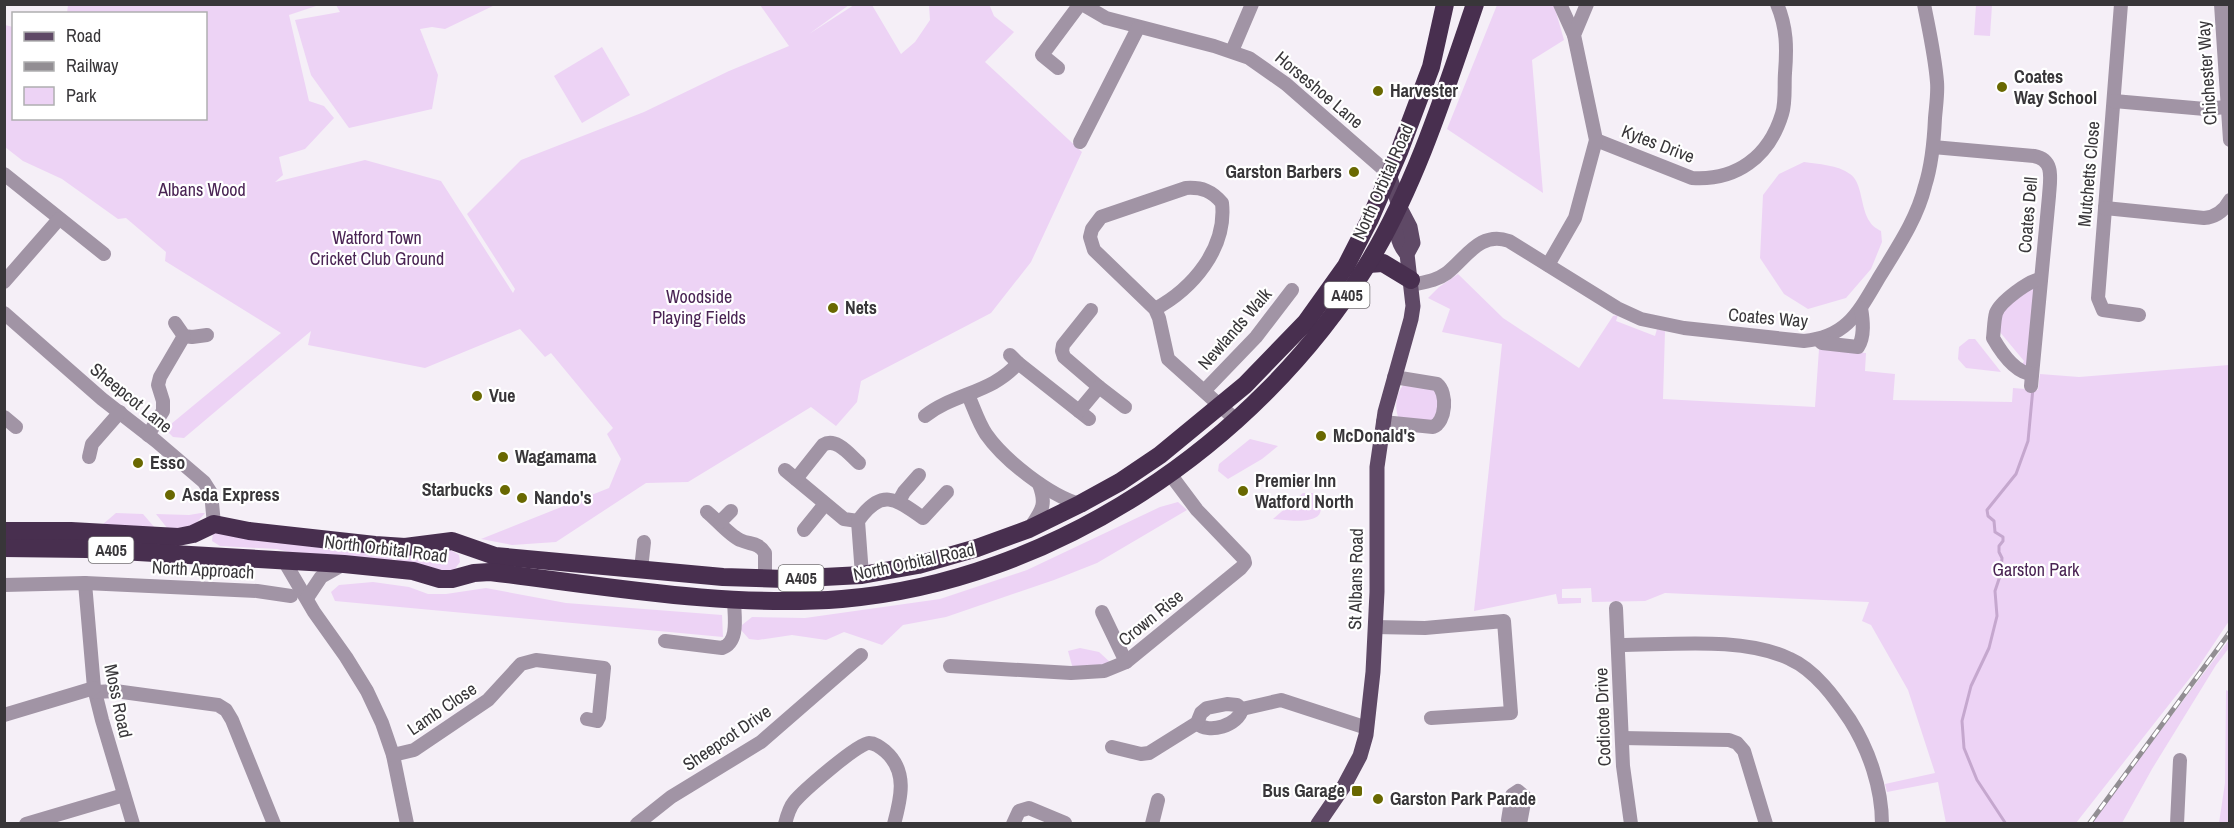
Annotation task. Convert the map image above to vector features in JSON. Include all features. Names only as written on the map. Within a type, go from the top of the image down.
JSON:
[{"type":"highway","name":"North Orbital Road","points":[[4,531],[71,531],[178,537],[208,527],[405,547],[452,541],[495,556],[765,579],[862,575],[918,565],[977,548],[1029,529],[1120,482],[1160,455],[1220,406],[1274,357],[1306,322],[1357,246],[1389,174],[1431,67],[1445,4]]},
{"type":"highway","name":"North Orbital Road","points":[[4,549],[87,549],[283,559],[413,571],[440,579],[490,572],[735,599],[806,600],[853,597],[901,590],[977,571],[1066,535],[1136,497],[1170,474],[1236,420],[1276,381],[1312,340],[1352,288],[1368,264],[1399,206],[1475,4]]},
{"type":"highway","points":[[1389,174],[1407,156],[1424,114],[1438,107]]},
{"type":"highway","points":[[1357,246],[1371,237],[1377,226],[1399,206]]},
{"type":"highway","points":[[1368,264],[1383,263],[1411,282]]},
{"type":"highway","points":[[208,527],[204,540],[218,556]]},
{"type":"highway","points":[[465,547],[468,566],[466,577]]},
{"type":"main road","name":"St Albans Road","points":[[1318,824],[1331,808],[1354,768],[1360,756],[1367,728],[1375,627],[1377,467],[1383,422],[1411,319],[1411,282],[1407,254],[1413,243],[1410,227],[1399,206],[1389,174]]},
{"type":"street","name":"Horseshoe Lane","points":[[1081,4],[1106,18],[1232,51],[1249,58],[1286,84],[1389,174]]},
{"type":"street","points":[[1058,68],[1042,55],[1081,4]]},
{"type":"street","name":"Kytes Drive","points":[[1548,265],[1575,218],[1596,140],[1574,35],[1561,6],[1577,4]]},
{"type":"street","points":[[1574,35],[1587,4]]},
{"type":"street","name":"Kytes Drive","points":[[1596,140],[1692,178],[1708,179],[1726,176],[1753,162],[1770,141],[1783,113],[1787,42],[1784,20],[1777,4]]},
{"type":"street","name":"Coates Way","points":[[1411,282],[1438,278],[1447,273],[1475,245],[1490,239],[1509,241],[1617,308],[1641,319],[1684,328],[1804,341],[1818,339],[1843,328],[1861,308],[1918,209],[1925,188],[1933,147],[1937,83],[1924,4]]},
{"type":"street","name":"Mutchetts Close","points":[[2121,4],[2098,298],[2103,310],[2139,315]]},
{"type":"street","name":"Chichester Way","points":[[2221,4],[2229,140]]},
{"type":"street","points":[[1232,51],[1251,5]]},
{"type":"street","points":[[1080,142],[1138,28]]},
{"type":"street","points":[[2114,101],[2205,109],[2226,107]]},
{"type":"street","name":"Coates Dell","points":[[1933,147],[2034,156],[2044,160],[2050,172],[2041,279],[2032,380],[2018,370],[1993,338],[1996,312],[2028,282],[2041,279]]},
{"type":"street","points":[[4,174],[104,254]]},
{"type":"street","points":[[1155,309],[1180,294],[1196,278],[1215,245],[1223,213],[1222,203],[1208,190],[1197,187],[1186,188],[1101,217],[1092,229],[1090,237],[1094,250],[1155,309],[1168,359],[1236,420]]},
{"type":"street","points":[[2105,208],[2204,218],[2222,211],[2229,202]]},
{"type":"street","points":[[4,282],[59,219]]},
{"type":"street","name":"Newlands Walk","points":[[1205,390],[1256,337],[1292,290]]},
{"type":"street","points":[[1818,339],[1822,343],[1858,347],[1862,341],[1861,308]]},
{"type":"street","points":[[1091,310],[1063,345],[1064,357],[1125,407]]},
{"type":"street","name":"Sheepcot Lane","points":[[4,313],[60,363],[204,482],[212,493],[208,527]]},
{"type":"street","points":[[175,323],[184,336]]},
{"type":"street","points":[[184,336],[207,335]]},
{"type":"street","points":[[148,435],[164,411],[158,386],[160,377],[184,336]]},
{"type":"street","points":[[925,416],[935,407],[968,395],[1008,375],[1014,359],[1084,415],[1099,387]]},
{"type":"street","points":[[1383,422],[1433,428],[1442,420],[1444,393],[1442,388],[1437,384],[1394,376]]},
{"type":"street","points":[[968,395],[987,436],[995,446],[1039,484],[1064,500],[1080,504]]},
{"type":"street","points":[[89,457],[92,444],[120,412]]},
{"type":"street","points":[[4,417],[16,427]]},
{"type":"street","points":[[858,522],[844,519],[790,474],[805,467],[823,445],[829,442],[835,442],[859,463]]},
{"type":"street","name":"Crown Rise","points":[[950,666],[1071,673],[1104,671],[1126,662],[1245,563],[1244,558],[1197,510],[1170,474]]},
{"type":"street","points":[[899,501],[919,475]]},
{"type":"street","points":[[1029,529],[1043,507],[1044,498],[1039,484]]},
{"type":"street","points":[[862,575],[858,522],[876,501],[885,499],[899,501],[923,518],[947,492]]},
{"type":"street","points":[[804,530],[825,504]]},
{"type":"street","points":[[720,522],[731,511]]},
{"type":"street","points":[[707,512],[739,540],[753,543],[763,549],[765,579]]},
{"type":"street","points":[[641,569],[644,542]]},
{"type":"street","points":[[283,559],[314,612],[367,691],[382,723],[393,755],[407,824]]},
{"type":"street","points":[[307,598],[321,577],[344,564]]},
{"type":"street","name":"North Approach","points":[[4,585],[85,583],[257,591],[291,596]]},
{"type":"street","name":"Moss Road","points":[[85,583],[95,690],[133,824]]},
{"type":"street","points":[[665,641],[722,648],[727,646],[732,642],[734,635],[735,599]]},
{"type":"street","name":"Codicote Drive","points":[[1616,608],[1622,738],[1630,824]]},
{"type":"street","points":[[1102,612],[1126,662]]},
{"type":"street","points":[[1375,627],[1425,628],[1504,621],[1511,713],[1431,718]]},
{"type":"street","points":[[1618,645],[1727,644],[1772,651],[1792,659],[1835,698],[1855,728],[1877,783],[1882,824]]},
{"type":"street","name":"Sheepcot Drive","points":[[637,824],[671,797],[761,742],[861,655]]},
{"type":"street","name":"Lamb Close","points":[[393,755],[414,750],[488,700],[515,669],[528,661],[604,664],[600,712],[596,723]]},
{"type":"street","points":[[4,715],[95,690],[218,705],[226,710],[232,720],[274,824]]},
{"type":"street","points":[[1242,709],[1281,700],[1367,728]]},
{"type":"street","points":[[1113,746],[1141,754],[1149,753],[1197,723],[1201,712],[1207,708],[1227,704],[1237,705],[1242,709]]},
{"type":"street","points":[[1197,723],[1207,729],[1224,726],[1241,715],[1242,709]]},
{"type":"street","points":[[1622,738],[1730,740],[1737,743],[1744,751],[1766,824]]},
{"type":"street","points":[[785,824],[794,802],[802,794],[855,748],[869,742],[876,744],[891,758],[900,776],[901,794],[894,824]]},
{"type":"street","points":[[2177,824],[2180,760]]},
{"type":"street","points":[[1510,824],[1508,820],[1512,795],[1518,791],[1525,796],[1520,824]]},
{"type":"street","points":[[26,824],[124,795]]},
{"type":"street","points":[[1152,824],[1158,800]]},
{"type":"street","points":[[1012,824],[1019,811],[1029,808],[1065,823]]},
{"type":"green space","name":"Woodside Playing Fields","points":[[989,4],[994,16],[1014,32],[985,62],[1082,152],[1031,262],[991,313],[861,381],[857,402],[836,426],[811,407],[688,482],[646,483],[556,542],[512,545],[481,539],[609,488],[621,459],[607,434],[613,428],[551,353],[545,357],[520,329],[425,368],[308,345],[311,331],[184,438],[173,437],[165,429],[281,333],[165,261],[166,252],[126,218],[118,219],[62,179],[23,161],[5,147],[5,25],[12,27],[12,120],[207,120],[207,12],[67,12],[68,5],[319,5],[289,15],[309,101],[324,106],[334,118],[305,149],[279,157],[283,175],[275,182],[365,160],[441,181],[513,293],[515,289],[467,214],[521,160],[644,112],[729,71],[789,46],[760,5],[849,5],[809,34],[854,5],[872,5],[901,54],[915,42],[930,20],[929,5]]},
{"type":"green space","points":[[336,5],[495,5],[445,29],[432,27],[420,29],[438,75],[432,109],[349,128],[311,75],[295,20],[340,12]]},
{"type":"green space","points":[[1497,5],[1554,5],[1564,40],[1532,60],[1543,193],[1447,129]]},
{"type":"green space","points":[[1976,5],[1992,5],[1990,36],[1974,35]]},
{"type":"green space","points":[[602,47],[630,95],[582,123],[554,76]]},
{"type":"green space","points":[[1804,162],[1828,165],[1854,178],[1864,210],[1872,225],[1881,231],[1882,242],[1871,269],[1846,298],[1808,309],[1784,294],[1760,258],[1763,195],[1779,174]]},
{"type":"green space","name":"Garston Park","points":[[1458,274],[1503,318],[1579,368],[1613,316],[1618,315],[1616,321],[1655,336],[1657,329],[1665,331],[1663,399],[1815,407],[1819,349],[1866,353],[1865,371],[1895,374],[1893,400],[2012,402],[2013,388],[2038,390],[2040,374],[2079,377],[2229,365],[2229,621],[2197,669],[2076,823],[1946,823],[1938,782],[1887,792],[1885,784],[1935,773],[1908,690],[1871,625],[1862,621],[1869,602],[1665,593],[1645,601],[1592,602],[1591,588],[1562,589],[1562,598],[1581,598],[1581,603],[1558,604],[1556,594],[1474,611],[1502,344],[1442,332],[1450,309],[1428,298]]},
{"type":"green space","points":[[2035,286],[2028,367],[2021,366],[2024,361],[1999,331],[2002,310]]},
{"type":"green space","points":[[1969,339],[1975,339],[2001,372],[1966,368],[1958,359],[1959,347]]},
{"type":"green space","points":[[1404,384],[1436,388],[1439,405],[1432,423],[1400,422],[1396,402]]},
{"type":"green space","points":[[1250,439],[1278,446],[1262,459],[1228,479],[1218,471],[1219,464]]},
{"type":"green space","points":[[1303,493],[1313,493],[1320,504],[1317,517],[1301,521],[1273,519]]},
{"type":"green space","points":[[1178,502],[1187,510],[1097,563],[946,617],[903,625],[882,645],[844,632],[826,640],[792,635],[758,640],[749,639],[741,630],[742,625],[752,617],[805,618],[940,599],[1027,570],[1160,507]]},
{"type":"green space","points":[[116,513],[143,514],[155,528],[102,525]]},
{"type":"green space","points":[[205,513],[193,527],[168,529],[156,514],[189,515]]},
{"type":"green space","points":[[213,532],[372,549],[372,556],[392,558],[392,562],[296,554],[277,549],[220,546],[212,541]]},
{"type":"green space","points":[[447,548],[459,555],[460,562],[454,570],[447,571],[396,562],[397,554]]},
{"type":"green space","points":[[373,582],[409,587],[428,594],[446,594],[486,588],[566,603],[722,615],[723,637],[335,601],[331,592],[339,585]]},
{"type":"green space","points":[[2229,640],[2229,648],[2216,665],[2152,769],[2122,823],[2090,823]]},
{"type":"green space","points":[[1080,648],[1099,652],[1112,664],[1073,669],[1068,651]]},
{"type":"green space","points":[[2226,690],[2230,692],[2229,823],[2219,823],[2225,783]]},
{"type":"waterway","points":[[2006,824],[1977,780],[1964,748],[1962,721],[1971,686],[1989,648],[1997,616],[1995,591],[2001,573],[2002,558],[1999,546],[2003,537],[1995,532],[1994,521],[1988,516],[1987,510],[2016,474],[2028,441],[2033,388]]},
{"type":"railway","points":[[2089,824],[2230,632]]},
{"type":"place","name":"Coates Way School","points":[[2002,87]]},
{"type":"place","name":"Harvester","points":[[1378,91]]},
{"type":"place","name":"Garston Barbers","points":[[1354,172]]},
{"type":"place","name":"Nets","points":[[833,308]]},
{"type":"place","name":"Vue","points":[[477,396]]},
{"type":"place","name":"McDonald's","points":[[1321,436]]},
{"type":"place","name":"Wagamama","points":[[503,457]]},
{"type":"place","name":"Esso","points":[[138,463]]},
{"type":"place","name":"Starbucks","points":[[505,490]]},
{"type":"place","name":"Premier Inn Watford North","points":[[1243,491]]},
{"type":"place","name":"Asda Express","points":[[170,495]]},
{"type":"place","name":"Nando's","points":[[522,498]]},
{"type":"place","name":"Bus Garage","points":[[1357,791]]},
{"type":"place","name":"Garston Park Parade","points":[[1378,799]]},
{"type":"park label","name":"Albans Wood","points":[[202,190]]},
{"type":"park label","name":"Watford Town Cricket Club Ground","points":[[377,248]]}]
